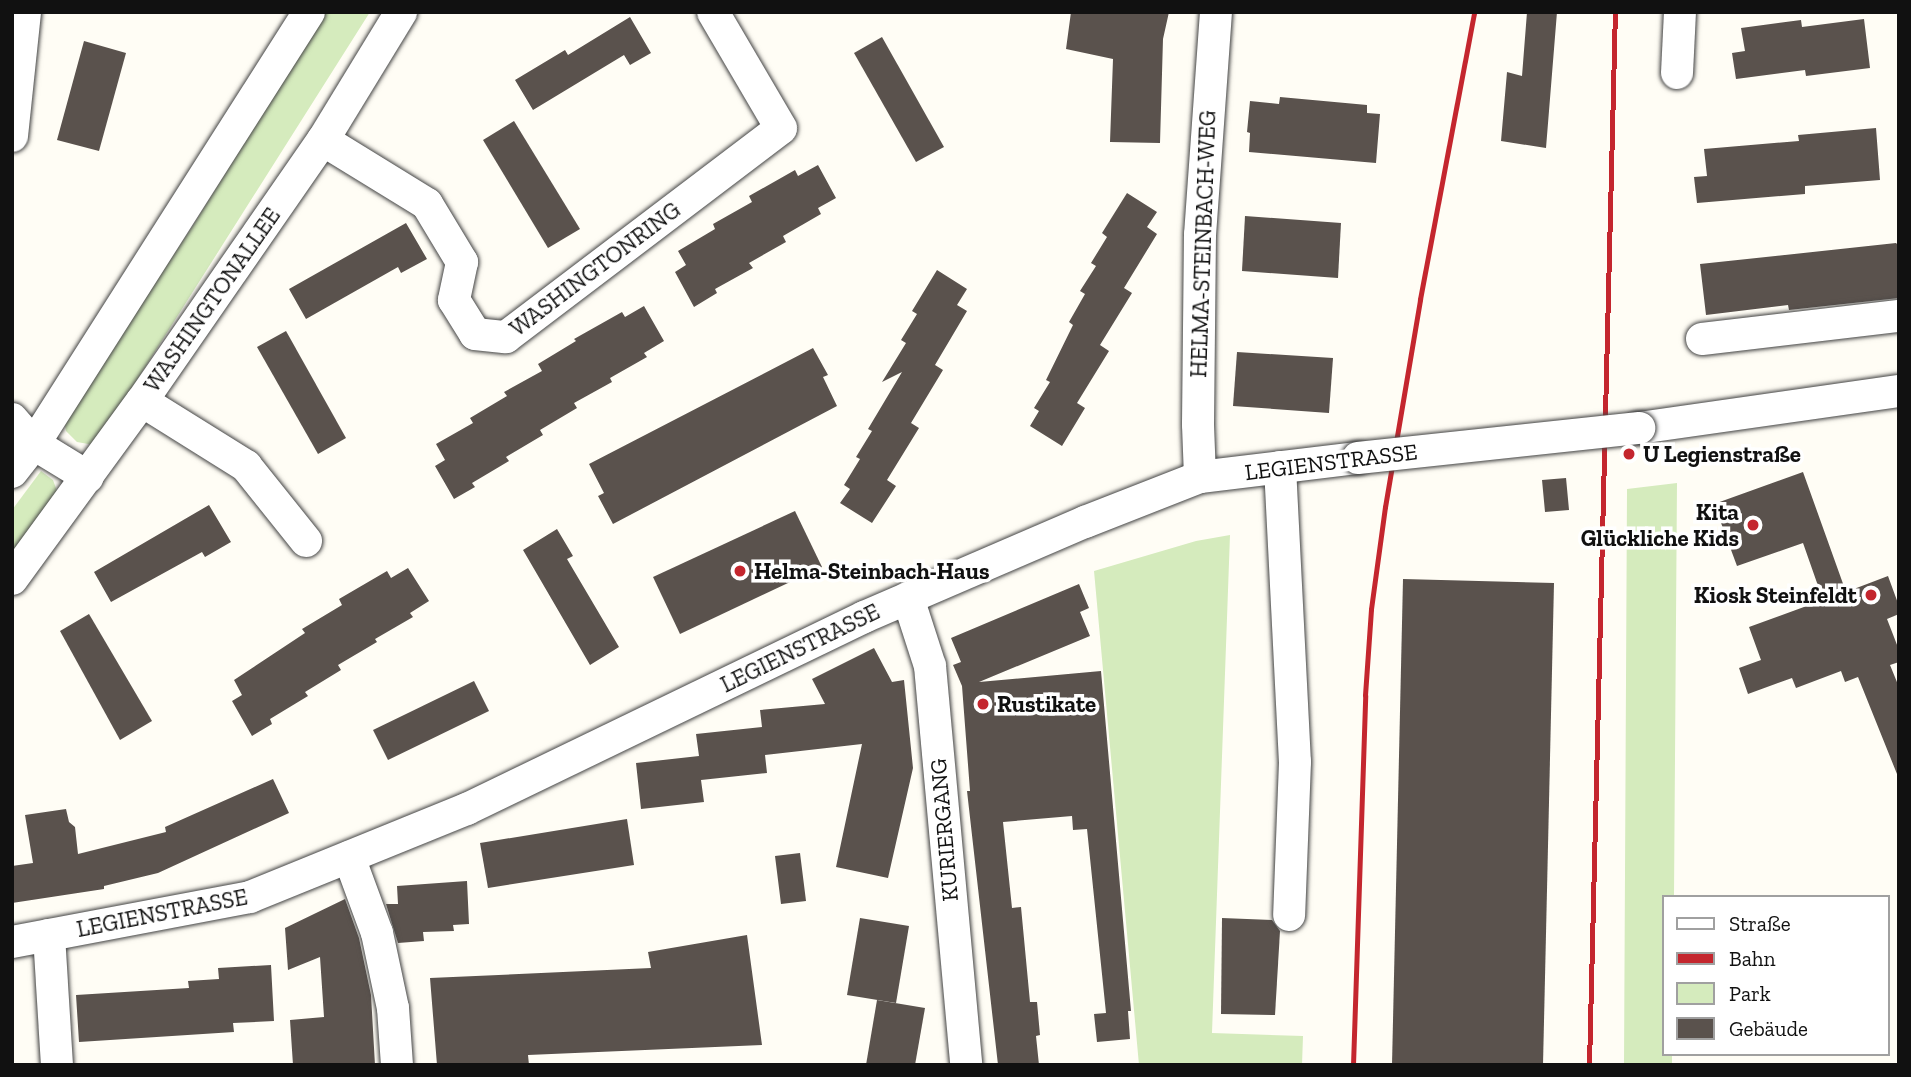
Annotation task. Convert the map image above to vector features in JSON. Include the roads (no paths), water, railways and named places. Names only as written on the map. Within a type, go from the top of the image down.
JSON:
[{"type":"street","points":[[12,136],[25,12]]},
{"type":"street","points":[[12,472],[34,444],[309,12]]},
{"type":"street","name":"WASHINGTONALLEE","points":[[12,579],[142,401],[323,140],[401,12]]},
{"type":"street","name":"WASHINGTONRING","points":[[323,140],[427,204],[462,262],[454,300],[475,334],[506,337],[782,128],[713,12]]},
{"type":"street","name":"HELMA-STEINBACH-WEG","points":[[1200,477],[1200,235],[1216,12]]},
{"type":"street","points":[[1677,73],[1680,12]]},
{"type":"street","points":[[1702,340],[1899,316]]},
{"type":"street","name":"LEGIENSTRASSE","points":[[12,942],[250,897],[467,809],[908,598],[1085,522],[1200,477],[1639,428],[1899,391]]},
{"type":"street","points":[[142,401],[246,466],[306,541]]},
{"type":"street","points":[[12,419],[34,444],[88,477]]},
{"type":"street","points":[[1280,467],[1288,657],[1296,762],[1290,915]]},
{"type":"street","name":"KURIERGANG","points":[[908,598],[930,666],[966,1065]]},
{"type":"street","points":[[349,857],[377,933],[393,1008],[397,1065]]},
{"type":"street","points":[[49,935],[57,1065]]},
{"type":"railway","points":[[1353,1065],[1365,695],[1371,609],[1420,299],[1474,12]]},
{"type":"railway","points":[[1589,1065],[1615,12]]},
{"type":"place","name":"U Legienstraße","points":[[1629,454]]},
{"type":"place","name":"Kita Glückliche Kids","points":[[1753,525]]},
{"type":"place","name":"Helma-Steinbach-Haus","points":[[740,571]]},
{"type":"place","name":"Kiosk Steinfeldt","points":[[1871,595]]},
{"type":"place","name":"Rustikate","points":[[983,704]]}]
